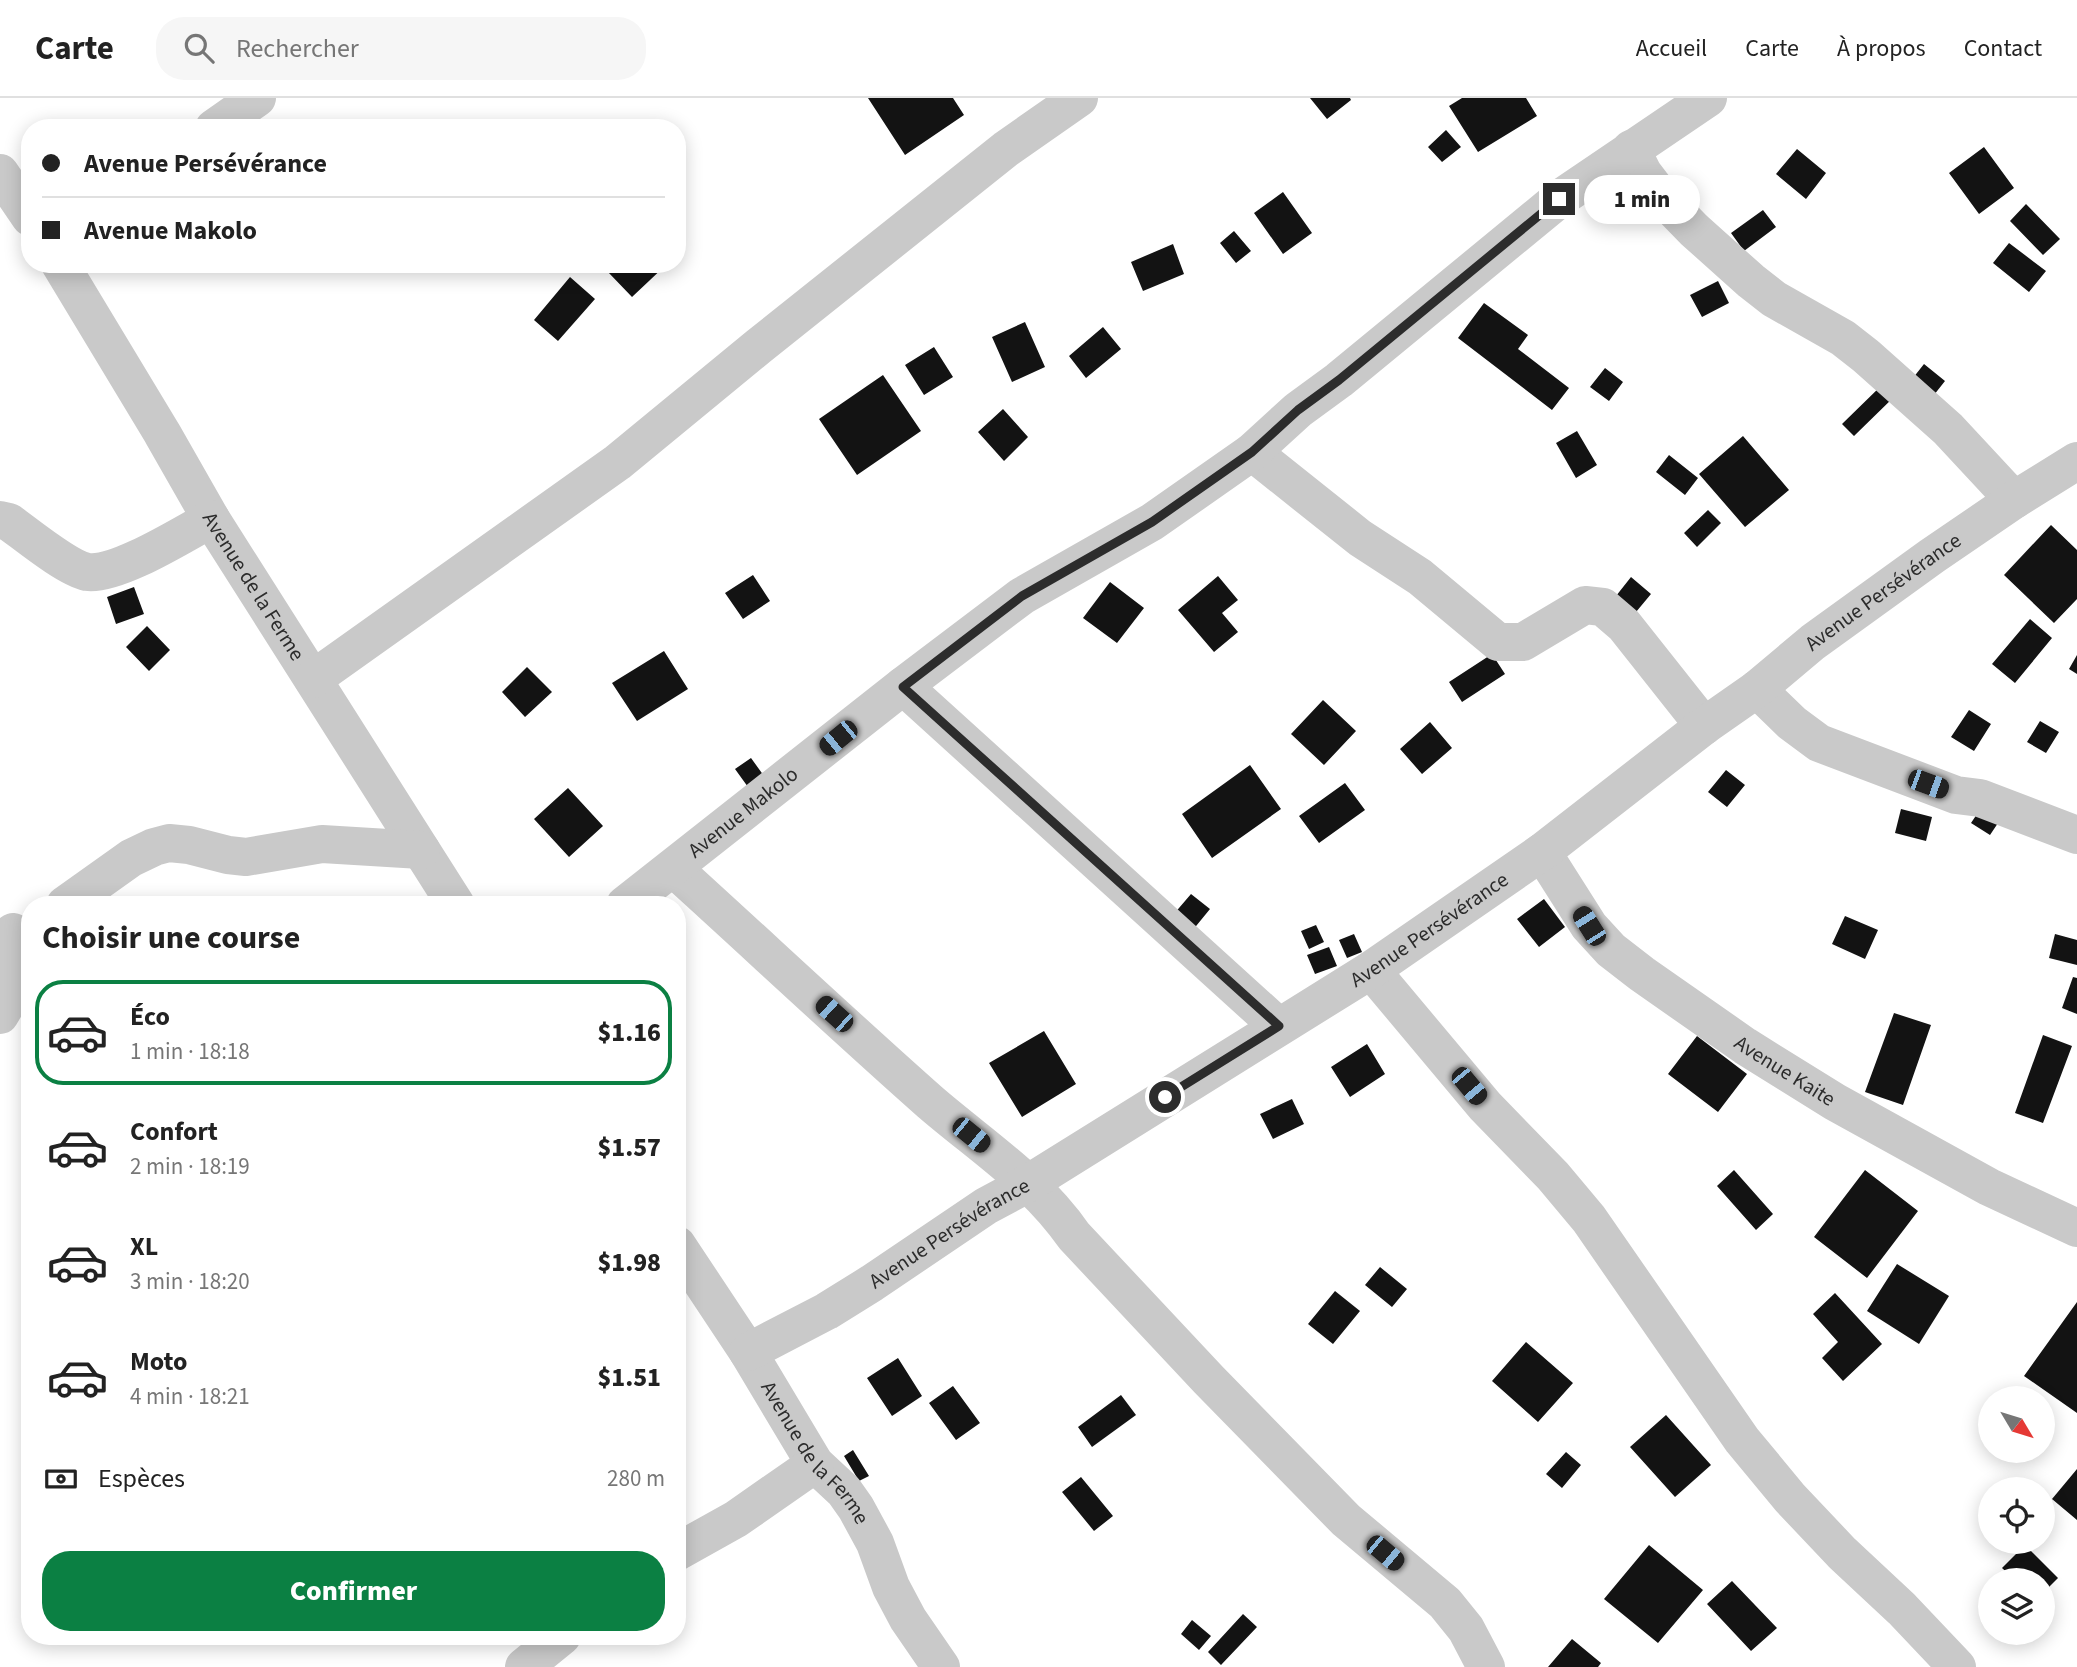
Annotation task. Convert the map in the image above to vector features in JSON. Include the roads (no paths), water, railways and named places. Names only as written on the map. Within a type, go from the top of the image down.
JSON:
[{"type":"street","points":[[227,119],[257,98]]},
{"type":"street","points":[[313,680],[618,462],[1006,149],[1079,98]]},
{"type":"street","name":"Avenue Makolo","points":[[637,896],[1022,596],[1152,522],[1252,452],[1298,410],[1339,380],[1559,199],[1708,98]]},
{"type":"street","points":[[1631,149],[1643,173],[1659,194],[1694,230],[1774,299],[1843,338],[1867,356],[1948,429],[2014,500]]},
{"type":"street","points":[[0,173],[21,204]]},
{"type":"street","name":"Avenue de la Ferme","points":[[65,273],[211,519],[450,896]]},
{"type":"street","points":[[1252,452],[1360,538],[1420,577],[1498,642],[1523,642],[1585,605],[1603,607],[1624,625],[1704,726]]},
{"type":"street","name":"Avenue Persévérance","points":[[748,1352],[827,1311],[986,1206],[1029,1183],[1371,970],[1542,852],[1704,726],[1758,689],[1823,634],[1931,556],[2014,500],[2074,469]]},
{"type":"street","points":[[0,520],[9,522],[64,561],[85,572],[95,572],[105,571],[145,555],[211,519]]},
{"type":"street","points":[[903,687],[1279,1026]]},
{"type":"street","points":[[1758,689],[1792,723],[1819,743],[1947,791],[1980,798],[2077,835]]},
{"type":"street","points":[[78,896],[131,858],[169,843],[246,857],[322,844],[421,850]]},
{"type":"street","name":"Avenue Kaite","points":[[1542,852],[1589,926],[1611,950],[1642,974],[1745,1046],[1835,1102],[1989,1187],[2077,1228]]},
{"type":"street","points":[[673,868],[932,1103],[1029,1183],[1057,1211],[1074,1236],[1209,1380],[1346,1520],[1445,1603],[1466,1629],[1486,1667]]},
{"type":"street","points":[[0,1015],[7,1003],[14,931]]},
{"type":"street","points":[[1371,970],[1485,1106],[1553,1176],[1589,1219],[1742,1440],[1790,1498],[1957,1667]]},
{"type":"street","name":"Avenue de la Ferme","points":[[686,1259],[748,1352],[815,1464],[844,1491],[856,1508],[875,1543],[891,1587],[908,1619],[941,1667]]},
{"type":"street","points":[[686,1547],[736,1519],[815,1464]]},
{"type":"street","points":[[524,1667],[551,1645]]}]
